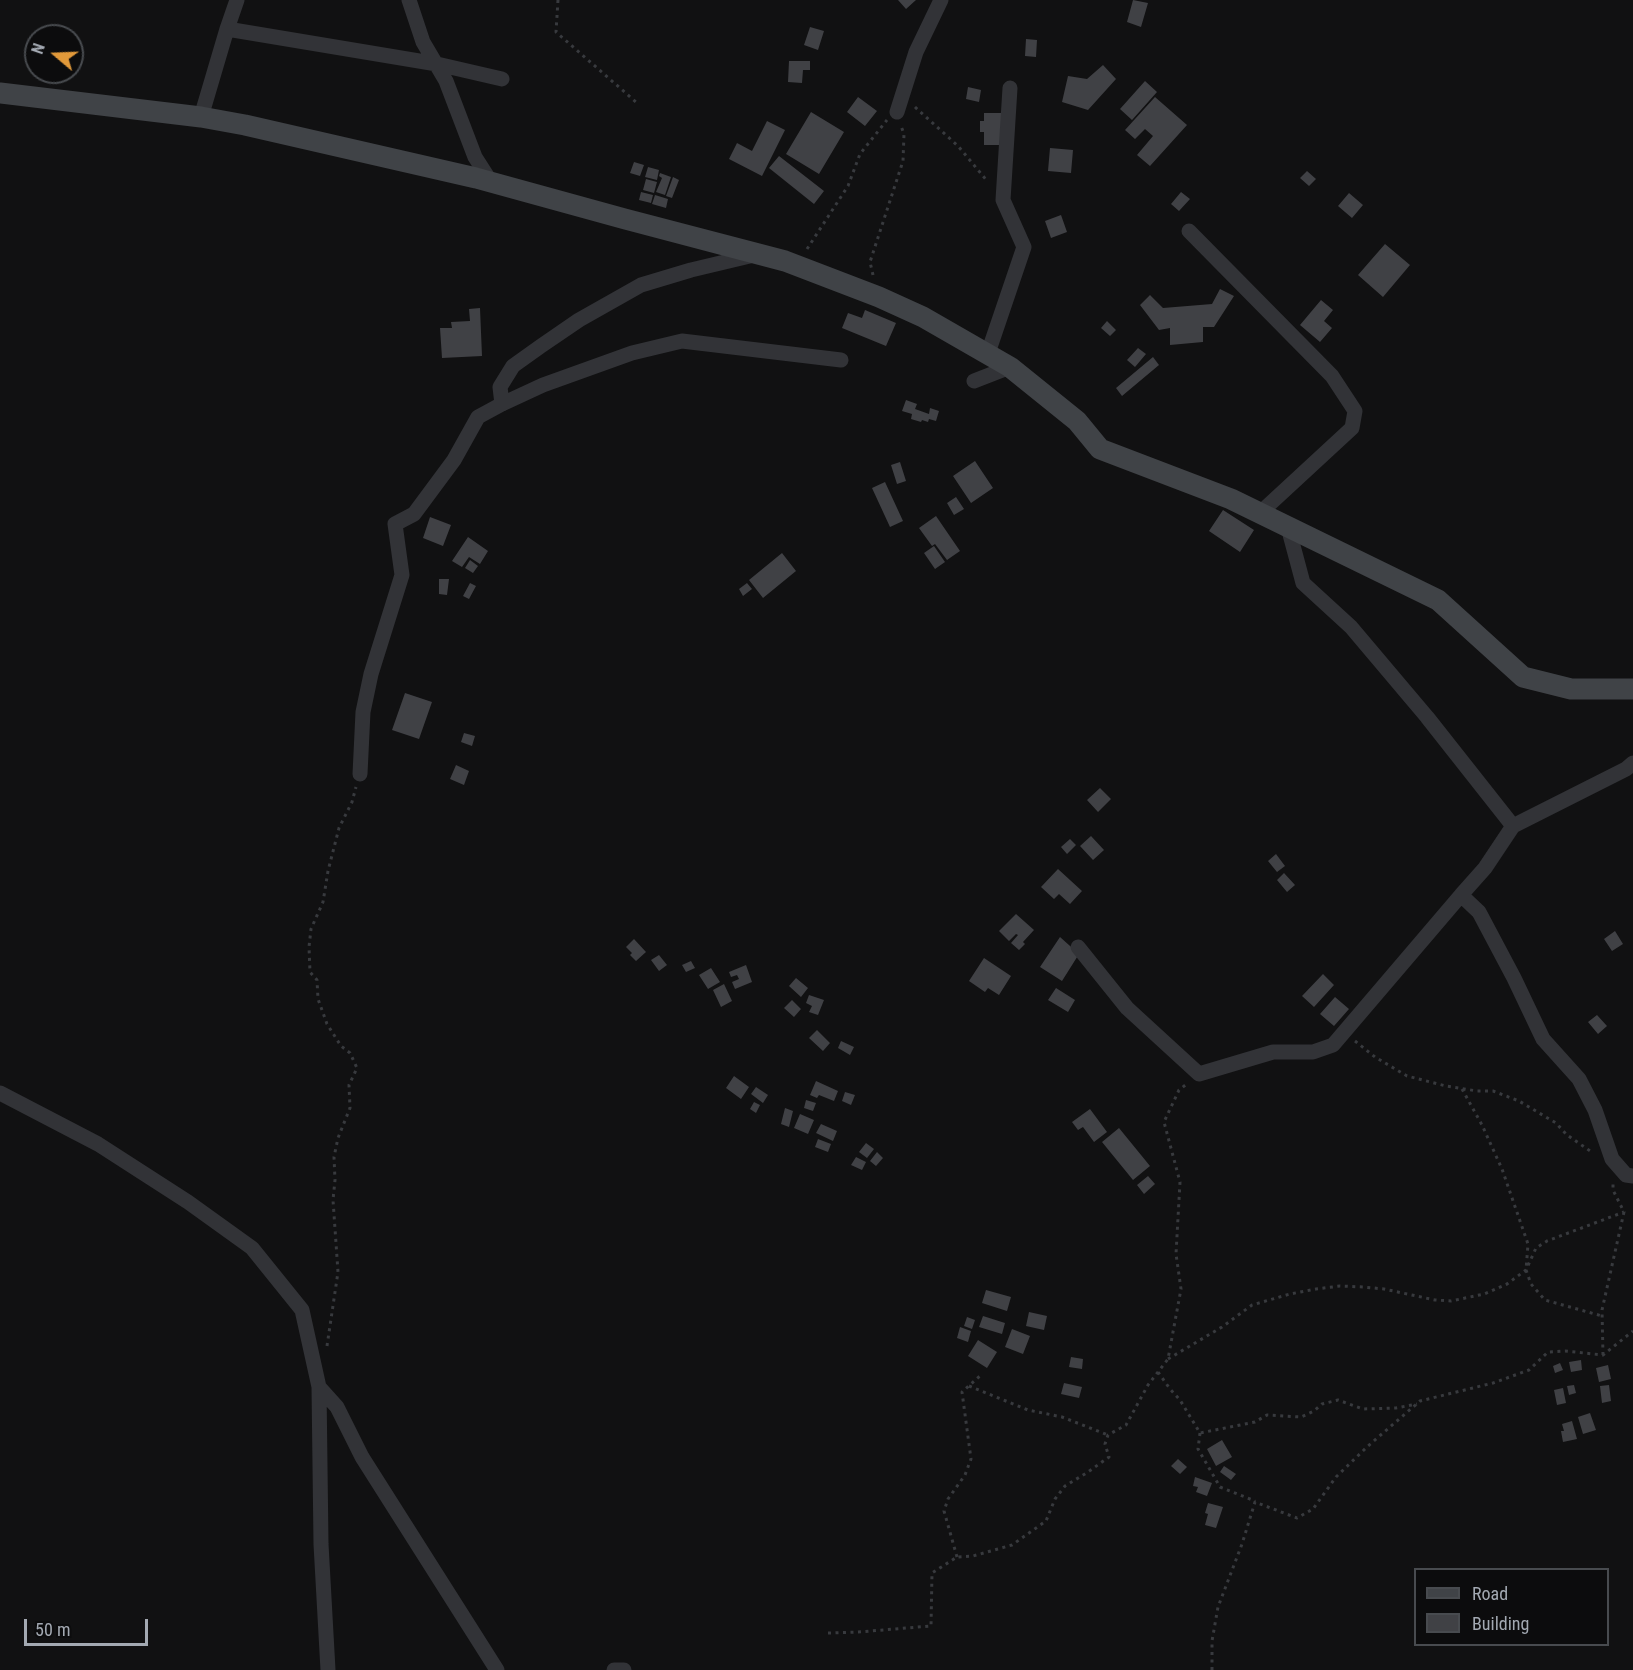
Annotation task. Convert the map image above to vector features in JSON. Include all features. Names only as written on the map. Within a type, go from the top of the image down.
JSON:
[{"type":"street","points":[[201,117],[226,29],[237,0]]},
{"type":"street","points":[[409,0],[423,42],[446,81],[475,157],[492,182]]},
{"type":"street","points":[[897,112],[916,52],[941,0]]},
{"type":"street","points":[[226,29],[437,64],[502,79]]},
{"type":"street","points":[[988,353],[1024,248],[1003,200],[1010,88]]},
{"type":"street","points":[[0,93],[201,117],[256,127],[492,182],[785,261],[879,297],[923,317],[988,353],[1011,367],[1077,421],[1100,449],[1231,499],[1438,600],[1523,677],[1572,689],[1633,689]]},
{"type":"street","points":[[1189,231],[1332,376],[1355,411],[1352,428],[1260,513]]},
{"type":"street","points":[[501,404],[500,387],[513,366],[579,320],[641,285],[757,254]]},
{"type":"street","points":[[360,774],[363,712],[402,574],[395,524],[414,514],[454,460],[478,417],[543,385],[632,353],[682,341],[841,360]]},
{"type":"street","points":[[974,381],[1011,367]]},
{"type":"street","points":[[1288,527],[1304,582],[1359,636],[1427,717],[1513,826]]},
{"type":"street","points":[[1078,947],[1127,1008],[1199,1074],[1273,1052],[1313,1052],[1333,1046],[1485,868],[1513,826],[1626,769],[1633,763]]},
{"type":"street","points":[[1461,895],[1479,912],[1543,1039],[1579,1079],[1595,1110],[1611,1155],[1626,1175],[1633,1176]]},
{"type":"street","points":[[0,1093],[98,1144],[188,1202],[252,1248],[302,1310],[320,1387],[321,1544],[328,1670]]},
{"type":"street","points":[[320,1387],[338,1407],[362,1457],[497,1670]]},
{"type":"street","points":[[614,1670],[624,1670]]},
{"type":"path","points":[[558,0],[556,32],[636,102]]},
{"type":"path","points":[[902,96],[958,146],[1003,200]]},
{"type":"path","points":[[785,261],[806,251],[848,186],[860,154],[885,122],[897,112],[904,134],[903,161],[870,262],[879,297]]},
{"type":"path","points":[[325,1356],[338,1272],[333,1200],[334,1157],[338,1138],[350,1108],[349,1085],[357,1068],[350,1053],[340,1046],[327,1024],[318,999],[317,980],[310,972],[309,947],[311,929],[323,902],[339,828],[352,802],[360,774]]},
{"type":"path","points":[[1344,1032],[1375,1057],[1407,1076],[1462,1089],[1493,1090],[1519,1101],[1556,1123],[1567,1135],[1593,1153],[1611,1155],[1613,1190],[1624,1212],[1612,1259],[1602,1316],[1603,1355]]},
{"type":"path","points":[[828,1633],[931,1626],[932,1573],[957,1557],[973,1556],[1012,1545],[1046,1521],[1055,1499],[1065,1486],[1109,1457],[1105,1444],[1108,1435],[1126,1425],[1148,1385],[1167,1359],[1181,1289],[1176,1254],[1180,1182],[1164,1122],[1179,1090],[1199,1074]]},
{"type":"path","points":[[1462,1089],[1502,1169],[1528,1244],[1526,1270],[1531,1284],[1545,1300],[1602,1316]]},
{"type":"path","points":[[1167,1359],[1222,1327],[1252,1305],[1290,1294],[1340,1286],[1384,1289],[1435,1300],[1451,1301],[1484,1294],[1507,1284],[1526,1270],[1536,1248],[1547,1241],[1624,1212]]},
{"type":"path","points":[[1158,1372],[1180,1400],[1200,1433],[1198,1449],[1220,1487],[1297,1518],[1313,1509],[1336,1477],[1420,1401],[1494,1383],[1529,1370],[1548,1352],[1565,1351],[1603,1355],[1633,1331]]},
{"type":"path","points":[[957,1557],[944,1511],[948,1499],[964,1475],[971,1459],[962,1392],[981,1374]]},
{"type":"path","points":[[969,1386],[1028,1410],[1062,1417],[1108,1435]]},
{"type":"path","points":[[1200,1433],[1255,1422],[1267,1415],[1301,1417],[1322,1404],[1338,1400],[1363,1409],[1396,1408],[1418,1404]]},
{"type":"path","points":[[1212,1670],[1212,1641],[1218,1607],[1255,1502]]},
{"type":"building","points":[[898,0],[916,0],[906,9]]},
{"type":"building","points":[[1133,0],[1148,3],[1141,27],[1127,22]]},
{"type":"building","points":[[810,27],[824,31],[818,50],[804,45]]},
{"type":"building","points":[[1026,39],[1037,40],[1036,57],[1025,56]]},
{"type":"building","points":[[789,61],[810,61],[810,70],[803,70],[802,83],[788,82]]},
{"type":"building","points":[[1103,65],[1116,79],[1088,110],[1062,102],[1068,76],[1087,79]]},
{"type":"building","points":[[1145,81],[1157,92],[1132,120],[1120,109]]},
{"type":"building","points":[[968,87],[981,90],[979,102],[966,99]]},
{"type":"building","points":[[858,97],[877,111],[865,126],[847,112]]},
{"type":"building","points":[[1155,97],[1187,125],[1150,166],[1137,155],[1153,136],[1145,129],[1135,139],[1125,130]]},
{"type":"building","points":[[811,112],[844,132],[819,174],[786,154]]},
{"type":"building","points":[[984,113],[1002,113],[1001,145],[984,145],[984,132],[980,132],[980,121],[984,121]]},
{"type":"building","points":[[767,121],[785,130],[762,176],[729,159],[737,143],[752,151]]},
{"type":"building","points":[[1050,148],[1073,150],[1071,173],[1048,171]]},
{"type":"building","points":[[779,156],[824,191],[814,204],[769,168]]},
{"type":"building","points":[[634,162],[644,165],[640,176],[630,173]]},
{"type":"building","points":[[648,167],[659,170],[657,180],[645,177]]},
{"type":"building","points":[[1307,171],[1316,179],[1309,186],[1300,178]]},
{"type":"building","points":[[660,173],[671,177],[665,195],[656,192],[662,178],[659,176]]},
{"type":"building","points":[[673,177],[679,180],[672,198],[666,196]]},
{"type":"building","points":[[646,179],[657,182],[654,193],[643,190]]},
{"type":"building","points":[[641,192],[653,195],[651,203],[639,200]]},
{"type":"building","points":[[1181,192],[1190,199],[1179,211],[1171,204]]},
{"type":"building","points":[[1349,193],[1363,205],[1352,218],[1338,206]]},
{"type":"building","points":[[655,195],[668,199],[666,208],[652,204]]},
{"type":"building","points":[[1061,215],[1067,232],[1051,238],[1045,221]]},
{"type":"building","points":[[1385,244],[1410,265],[1383,297],[1358,275]]},
{"type":"building","points":[[1220,289],[1234,296],[1214,327],[1203,327],[1203,342],[1170,345],[1170,328],[1159,330],[1140,305],[1150,295],[1163,308],[1212,304]]},
{"type":"building","points":[[1321,300],[1333,310],[1324,321],[1332,328],[1320,342],[1300,325]]},
{"type":"building","points":[[480,308],[482,356],[442,358],[440,328],[452,328],[451,322],[470,321],[469,309]]},
{"type":"building","points":[[865,310],[896,323],[886,346],[842,328],[848,313],[862,318]]},
{"type":"building","points":[[1107,321],[1116,330],[1110,336],[1101,328]]},
{"type":"building","points":[[1138,348],[1146,354],[1135,367],[1127,360]]},
{"type":"building","points":[[1153,357],[1159,365],[1122,396],[1116,388]]},
{"type":"building","points":[[906,400],[917,404],[915,409],[929,414],[930,408],[939,411],[936,421],[929,419],[928,422],[922,420],[921,422],[911,419],[912,414],[902,411]]},
{"type":"building","points":[[975,461],[993,488],[971,503],[953,476]]},
{"type":"building","points":[[900,462],[906,481],[897,484],[891,465]]},
{"type":"building","points":[[885,482],[903,521],[890,527],[872,488]]},
{"type":"building","points":[[956,497],[964,509],[954,515],[947,503]]},
{"type":"building","points":[[1223,510],[1254,530],[1240,552],[1209,531]]},
{"type":"building","points":[[936,516],[960,551],[947,560],[935,544],[932,546],[919,528]]},
{"type":"building","points":[[430,517],[451,525],[443,546],[423,538]]},
{"type":"building","points":[[468,537],[488,551],[480,564],[469,557],[462,567],[452,561]]},
{"type":"building","points":[[934,546],[945,562],[935,569],[924,553]]},
{"type":"building","points":[[782,553],[796,571],[763,598],[749,580]]},
{"type":"building","points":[[470,560],[478,566],[473,573],[465,568]]},
{"type":"building","points":[[439,579],[449,579],[447,595],[439,594]]},
{"type":"building","points":[[470,583],[476,586],[469,599],[463,596]]},
{"type":"building","points":[[747,583],[752,589],[743,596],[739,589]]},
{"type":"building","points":[[405,693],[432,702],[419,739],[392,730]]},
{"type":"building","points":[[464,733],[475,736],[472,746],[461,742]]},
{"type":"building","points":[[456,765],[469,771],[464,785],[450,779]]},
{"type":"building","points":[[1100,788],[1111,799],[1098,812],[1087,800]]},
{"type":"building","points":[[1091,836],[1104,850],[1093,860],[1080,846]]},
{"type":"building","points":[[1070,839],[1076,845],[1067,854],[1061,847]]},
{"type":"building","points":[[1276,854],[1285,866],[1277,872],[1268,861]]},
{"type":"building","points":[[1058,869],[1082,891],[1070,904],[1059,894],[1054,899],[1041,887]]},
{"type":"building","points":[[1284,873],[1295,885],[1287,892],[1277,880]]},
{"type":"building","points":[[1016,914],[1034,930],[1019,950],[1011,943],[1018,935],[1016,934],[1009,941],[999,931]]},
{"type":"building","points":[[1615,931],[1623,944],[1612,951],[1604,939]]},
{"type":"building","points":[[1060,937],[1079,954],[1062,981],[1040,967]]},
{"type":"building","points":[[634,939],[646,952],[636,961],[626,947]]},
{"type":"building","points":[[659,955],[667,965],[659,971],[651,960]]},
{"type":"building","points":[[984,958],[1011,976],[999,995],[988,988],[985,992],[969,981]]},
{"type":"building","points":[[691,961],[695,968],[686,972],[682,965]]},
{"type":"building","points":[[746,965],[752,982],[735,989],[732,982],[739,979],[737,975],[731,977],[729,972]]},
{"type":"building","points":[[711,968],[720,982],[708,989],[699,975]]},
{"type":"building","points":[[1323,974],[1334,985],[1314,1007],[1302,996]]},
{"type":"building","points":[[796,978],[808,988],[801,997],[789,986]]},
{"type":"building","points":[[724,984],[732,1001],[721,1007],[713,990]]},
{"type":"building","points":[[1056,988],[1075,1000],[1068,1012],[1048,1000]]},
{"type":"building","points":[[809,995],[824,1000],[818,1015],[809,1012],[812,1006],[806,1003]]},
{"type":"building","points":[[1335,997],[1349,1009],[1334,1026],[1320,1014]]},
{"type":"building","points":[[792,1000],[801,1009],[794,1017],[784,1008]]},
{"type":"building","points":[[1597,1015],[1607,1026],[1598,1034],[1588,1022]]},
{"type":"building","points":[[817,1030],[830,1043],[823,1051],[809,1038]]},
{"type":"building","points":[[841,1041],[854,1047],[850,1055],[838,1048]]},
{"type":"building","points":[[734,1076],[749,1087],[741,1099],[726,1088]]},
{"type":"building","points":[[816,1081],[838,1091],[834,1101],[819,1095],[817,1098],[810,1095]]},
{"type":"building","points":[[756,1087],[768,1095],[763,1103],[751,1094]]},
{"type":"building","points":[[845,1092],[855,1095],[851,1105],[842,1101]]},
{"type":"building","points":[[806,1100],[816,1103],[813,1111],[804,1108]]},
{"type":"building","points":[[754,1102],[760,1105],[756,1113],[750,1109]]},
{"type":"building","points":[[785,1108],[793,1111],[789,1127],[781,1124]]},
{"type":"building","points":[[1090,1109],[1107,1132],[1094,1142],[1083,1127],[1078,1130],[1072,1122]]},
{"type":"building","points":[[800,1114],[814,1120],[808,1134],[794,1128]]},
{"type":"building","points":[[821,1124],[837,1131],[833,1141],[816,1133]]},
{"type":"building","points":[[1119,1128],[1150,1166],[1133,1180],[1102,1142]]},
{"type":"building","points":[[818,1139],[831,1144],[828,1152],[815,1147]]},
{"type":"building","points":[[866,1143],[874,1149],[867,1158],[859,1152]]},
{"type":"building","points":[[877,1152],[883,1158],[876,1166],[870,1161]]},
{"type":"building","points":[[856,1157],[866,1162],[862,1170],[851,1165]]},
{"type":"building","points":[[1148,1176],[1155,1184],[1144,1194],[1137,1185]]},
{"type":"building","points":[[986,1290],[1011,1297],[1007,1311],[982,1303]]},
{"type":"building","points":[[1029,1312],[1047,1316],[1044,1330],[1026,1326]]},
{"type":"building","points":[[983,1316],[1005,1323],[1002,1334],[979,1327]]},
{"type":"building","points":[[967,1317],[975,1320],[972,1329],[964,1326]]},
{"type":"building","points":[[960,1327],[971,1331],[968,1342],[957,1338]]},
{"type":"building","points":[[1012,1329],[1030,1336],[1023,1354],[1005,1347]]},
{"type":"building","points":[[978,1340],[997,1352],[987,1368],[968,1356]]},
{"type":"building","points":[[1071,1357],[1083,1359],[1082,1369],[1069,1367]]},
{"type":"building","points":[[1581,1360],[1582,1370],[1571,1372],[1569,1362]]},
{"type":"building","points":[[1560,1363],[1563,1370],[1555,1373],[1553,1366]]},
{"type":"building","points":[[1608,1365],[1611,1379],[1599,1382],[1596,1368]]},
{"type":"building","points":[[1064,1383],[1082,1387],[1079,1398],[1061,1394]]},
{"type":"building","points":[[1574,1385],[1576,1393],[1569,1395],[1567,1386]]},
{"type":"building","points":[[1609,1385],[1611,1401],[1602,1403],[1600,1386]]},
{"type":"building","points":[[1563,1388],[1566,1403],[1557,1405],[1554,1390]]},
{"type":"building","points":[[1590,1413],[1596,1430],[1583,1434],[1578,1417]]},
{"type":"building","points":[[1572,1421],[1577,1439],[1563,1442],[1562,1424]]},
{"type":"building","points":[[1222,1440],[1232,1457],[1216,1466],[1207,1449]]},
{"type":"building","points":[[1178,1459],[1187,1467],[1180,1474],[1171,1466]]},
{"type":"building","points":[[1224,1466],[1236,1474],[1231,1480],[1220,1472]]},
{"type":"building","points":[[1195,1477],[1212,1483],[1207,1496],[1196,1492],[1198,1487],[1193,1486]]},
{"type":"building","points":[[1208,1503],[1223,1507],[1216,1528],[1205,1525]]}]
